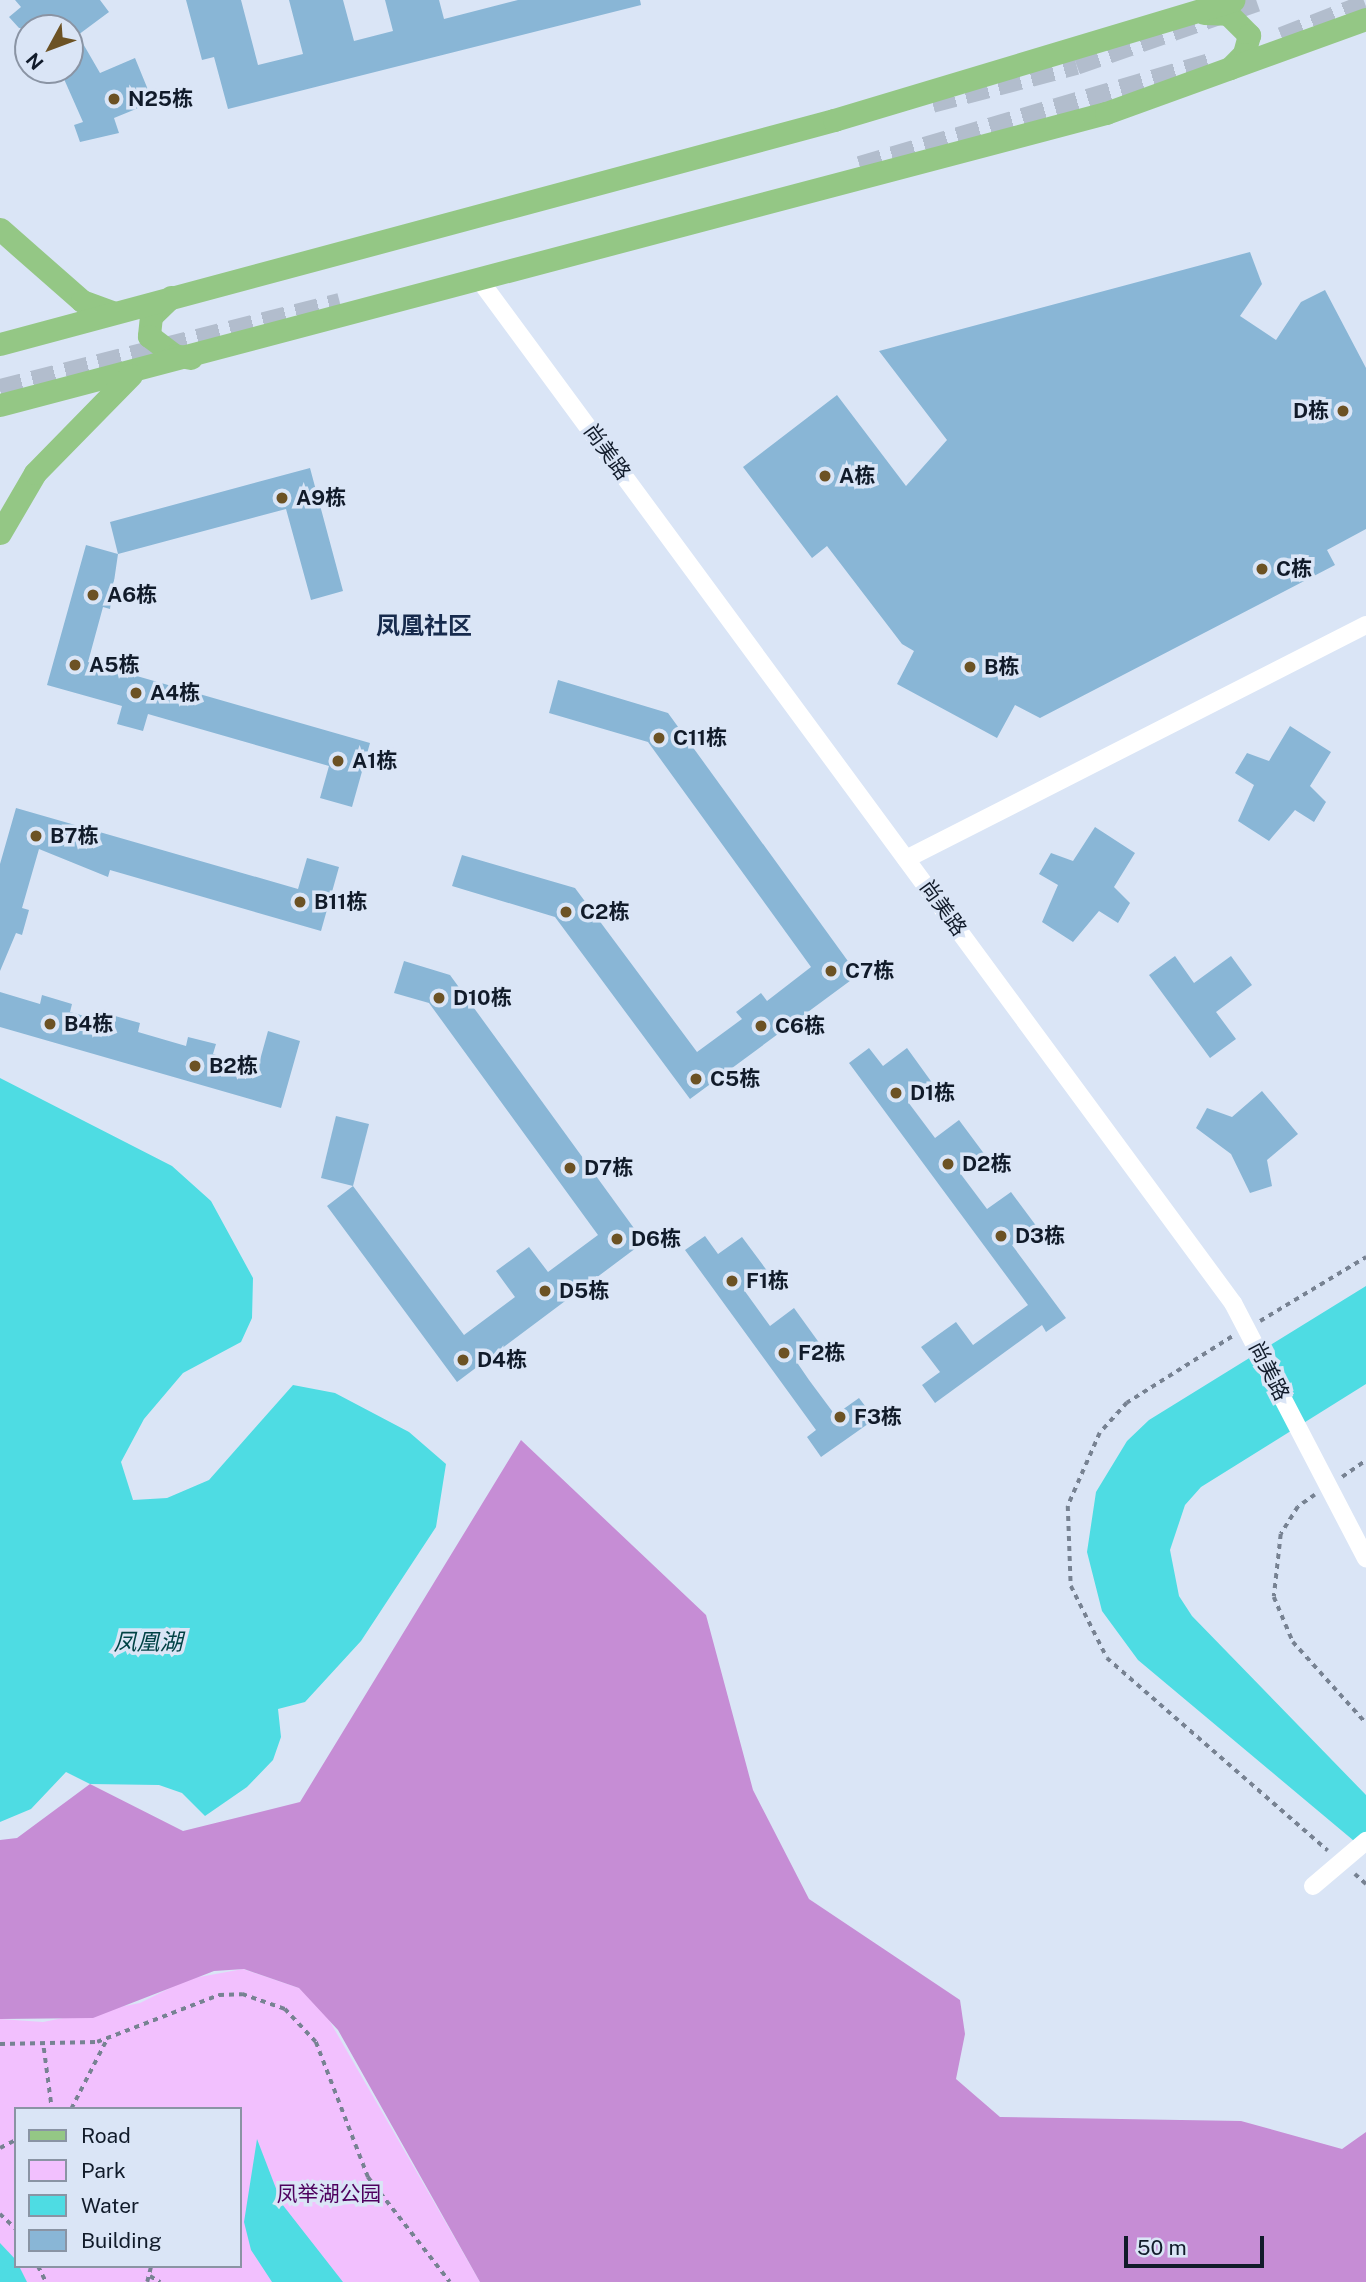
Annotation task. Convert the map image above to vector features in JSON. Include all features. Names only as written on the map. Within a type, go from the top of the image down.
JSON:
[{"type":"main road","points":[[0,345],[176,293],[834,120],[1202,13],[1233,0]]},
{"type":"main road","points":[[1202,13],[1228,14],[1249,35],[1244,54],[1230,68]]},
{"type":"main road","points":[[0,405],[481,282],[1106,113],[1366,19]]},
{"type":"main road","points":[[1332,32],[1366,37]]},
{"type":"main road","points":[[0,229],[82,301],[112,312]]},
{"type":"main road","points":[[176,293],[151,316],[149,337],[174,355],[191,358]]},
{"type":"main road","points":[[0,533],[35,473],[133,373]]},
{"type":"street","name":"尚美路","points":[[481,282],[1233,1303],[1366,1559]]},
{"type":"street","points":[[906,859],[1366,625]]},
{"type":"street","points":[[1313,1886],[1366,1841]]},
{"type":"path","points":[[1251,1326],[1366,1257]]},
{"type":"path","points":[[1240,1332],[1127,1403],[1100,1433],[1068,1506],[1070,1586],[1107,1658],[1335,1857]]},
{"type":"path","points":[[1366,1460],[1328,1490],[1298,1507],[1281,1534],[1274,1597],[1293,1642],[1366,1723]]},
{"type":"path","points":[[1345,1866],[1366,1884]]},
{"type":"path","points":[[0,2044],[44,2048],[107,2039],[219,1996],[242,1994],[285,2008],[316,2042],[368,2177],[450,2282]]},
{"type":"path","points":[[72,2107],[107,2039]]},
{"type":"path","points":[[44,2048],[52,2107]]},
{"type":"path","points":[[0,2214],[14,2228]]},
{"type":"path","points":[[147,2282],[151,2268]]},
{"type":"path","points":[[150,2276],[160,2282]]},
{"type":"green space","name":"凤举湖公园","points":[[243,1969],[299,1988],[321,2006],[480,2282],[0,2282],[0,2019],[43,2022],[140,2003],[188,1979]]},
{"type":"shaded area","points":[[521,1440],[706,1615],[753,1790],[809,1899],[960,2000],[965,2034],[956,2079],[1000,2117],[1241,2121],[1342,2149],[1366,2132],[1366,2282],[480,2282],[338,2030],[299,1988],[244,1969],[214,1971],[93,2018],[0,2019],[0,1840],[17,1838],[90,1784],[183,1831],[300,1802]]},
{"type":"water","name":"凤凰湖","points":[[0,1078],[172,1166],[211,1201],[253,1278],[252,1318],[241,1342],[183,1373],[144,1419],[121,1462],[133,1500],[167,1498],[209,1480],[293,1385],[335,1393],[409,1432],[446,1464],[436,1527],[361,1641],[305,1702],[278,1709],[281,1737],[273,1760],[247,1787],[205,1816],[182,1793],[159,1785],[90,1784],[66,1772],[31,1809],[0,1822]]},
{"type":"water","points":[[1366,1286],[1366,1384],[1201,1487],[1185,1505],[1170,1550],[1179,1596],[1192,1616],[1366,1795],[1366,1851],[1138,1660],[1102,1611],[1087,1552],[1096,1492],[1127,1441],[1149,1420]]},
{"type":"water","points":[[257,2139],[282,2204],[343,2282],[272,2282],[251,2250],[244,2222]]},
{"type":"water","points":[[0,2243],[14,2258],[14,2268],[20,2268],[27,2282],[0,2282]]},
{"type":"building","name":"N25栋","points":[[15,0],[100,0],[109,12],[84,31],[84,14],[14,14],[14,22],[9,17],[21,7]]},
{"type":"building","points":[[186,0],[241,0],[258,65],[303,54],[289,0],[343,0],[354,41],[393,31],[385,0],[439,0],[444,19],[518,0],[640,0],[641,5],[228,109],[214,57],[202,60]]},
{"type":"building","name":"N25栋","points":[[84,45],[100,73],[135,58],[153,102],[114,118],[119,133],[80,142],[74,125],[83,122],[66,84],[84,84]]},
{"type":"building","points":[[1250,252],[1262,284],[1240,316],[1276,340],[1301,302],[1325,290],[1366,368],[1366,529],[1327,550],[1335,565],[1040,718],[1015,705],[997,738],[897,684],[914,651],[902,644],[827,546],[812,558],[743,467],[837,395],[906,486],[947,440],[879,351]]},
{"type":"building","points":[[310,468],[343,591],[311,600],[286,509],[118,554],[110,522]]},
{"type":"building","points":[[86,545],[118,554],[110,609],[103,607],[88,662],[370,743],[352,807],[320,798],[329,766],[148,714],[143,731],[117,724],[122,706],[47,685]]},
{"type":"building","points":[[558,680],[668,713],[858,975],[690,1099],[555,917],[452,886],[462,855],[575,888],[697,1052],[742,1019],[736,1012],[761,993],[767,1001],[811,967],[648,742],[549,713]]},
{"type":"building","points":[[1290,726],[1331,752],[1310,786],[1326,802],[1314,822],[1295,810],[1269,841],[1238,821],[1254,785],[1235,773],[1247,753],[1269,761]]},
{"type":"building","points":[[16,808],[298,889],[307,858],[339,867],[321,931],[110,870],[108,877],[39,849],[22,908],[29,910],[22,935],[16,933],[0,971],[0,864]]},
{"type":"building","points":[[1095,827],[1135,853],[1114,887],[1130,903],[1118,923],[1099,911],[1073,942],[1042,922],[1058,885],[1039,874],[1051,853],[1073,861]]},
{"type":"building","points":[[1175,956],[1194,983],[1231,956],[1252,985],[1216,1012],[1236,1039],[1210,1058],[1149,975]]},
{"type":"building","points":[[404,961],[450,975],[644,1242],[457,1382],[327,1206],[353,1186],[464,1335],[515,1297],[496,1271],[529,1247],[548,1272],[598,1235],[429,1003],[394,993]]},
{"type":"building","points":[[0,992],[40,1004],[42,995],[72,1004],[70,1012],[113,1024],[115,1016],[140,1023],[138,1032],[186,1046],[188,1037],[216,1044],[213,1054],[258,1067],[268,1031],[300,1041],[281,1108],[0,1027]]},
{"type":"building","points":[[869,1048],[883,1066],[907,1048],[933,1084],[908,1102],[935,1138],[959,1120],[985,1155],[960,1173],[987,1209],[1011,1192],[1037,1227],[1012,1245],[1066,1318],[1046,1332],[1042,1325],[935,1403],[922,1385],[940,1372],[921,1347],[956,1322],[973,1345],[1028,1305],[849,1063]]},
{"type":"building","points":[[1262,1091],[1298,1134],[1267,1160],[1272,1186],[1250,1193],[1231,1154],[1196,1128],[1207,1108],[1232,1117]]},
{"type":"building","points":[[336,1116],[369,1124],[353,1186],[321,1178]]},
{"type":"building","points":[[705,1236],[718,1254],[742,1237],[768,1272],[744,1290],[770,1326],[794,1308],[820,1344],[796,1361],[835,1415],[859,1398],[875,1419],[821,1457],[807,1437],[816,1430],[685,1250]]},
{"type":"tunnel","points":[[932,101],[1076,63],[1256,0]]},
{"type":"tunnel","points":[[1282,38],[1366,5]]},
{"type":"tunnel","points":[[860,167],[1217,62]]},
{"type":"tunnel","points":[[0,390],[340,304]]},
{"type":"place","name":"N25栋","points":[[114,99]]},
{"type":"place","name":"D栋","points":[[1343,411]]},
{"type":"place","name":"A栋","points":[[825,476]]},
{"type":"place","name":"A9栋","points":[[282,498]]},
{"type":"place","name":"C栋","points":[[1262,569]]},
{"type":"place","name":"A6栋","points":[[93,595]]},
{"type":"place","name":"A5栋","points":[[75,665]]},
{"type":"place","name":"B栋","points":[[970,667]]},
{"type":"place","name":"A4栋","points":[[136,693]]},
{"type":"place","name":"C11栋","points":[[659,738]]},
{"type":"place","name":"A1栋","points":[[338,761]]},
{"type":"place","name":"B7栋","points":[[36,836]]},
{"type":"place","name":"B11栋","points":[[300,902]]},
{"type":"place","name":"C2栋","points":[[566,912]]},
{"type":"place","name":"C7栋","points":[[831,971]]},
{"type":"place","name":"D10栋","points":[[439,998]]},
{"type":"place","name":"B4栋","points":[[50,1024]]},
{"type":"place","name":"C6栋","points":[[761,1026]]},
{"type":"place","name":"B2栋","points":[[195,1066]]},
{"type":"place","name":"C5栋","points":[[696,1079]]},
{"type":"place","name":"D1栋","points":[[896,1093]]},
{"type":"place","name":"D2栋","points":[[948,1164]]},
{"type":"place","name":"D7栋","points":[[570,1168]]},
{"type":"place","name":"D3栋","points":[[1001,1236]]},
{"type":"place","name":"D6栋","points":[[617,1239]]},
{"type":"place","name":"F1栋","points":[[732,1281]]},
{"type":"place","name":"D5栋","points":[[545,1291]]},
{"type":"place","name":"F2栋","points":[[784,1353]]},
{"type":"place","name":"D4栋","points":[[463,1360]]},
{"type":"place","name":"F3栋","points":[[840,1417]]},
{"type":"district","name":"凤凰社区","points":[[424,626]]}]
